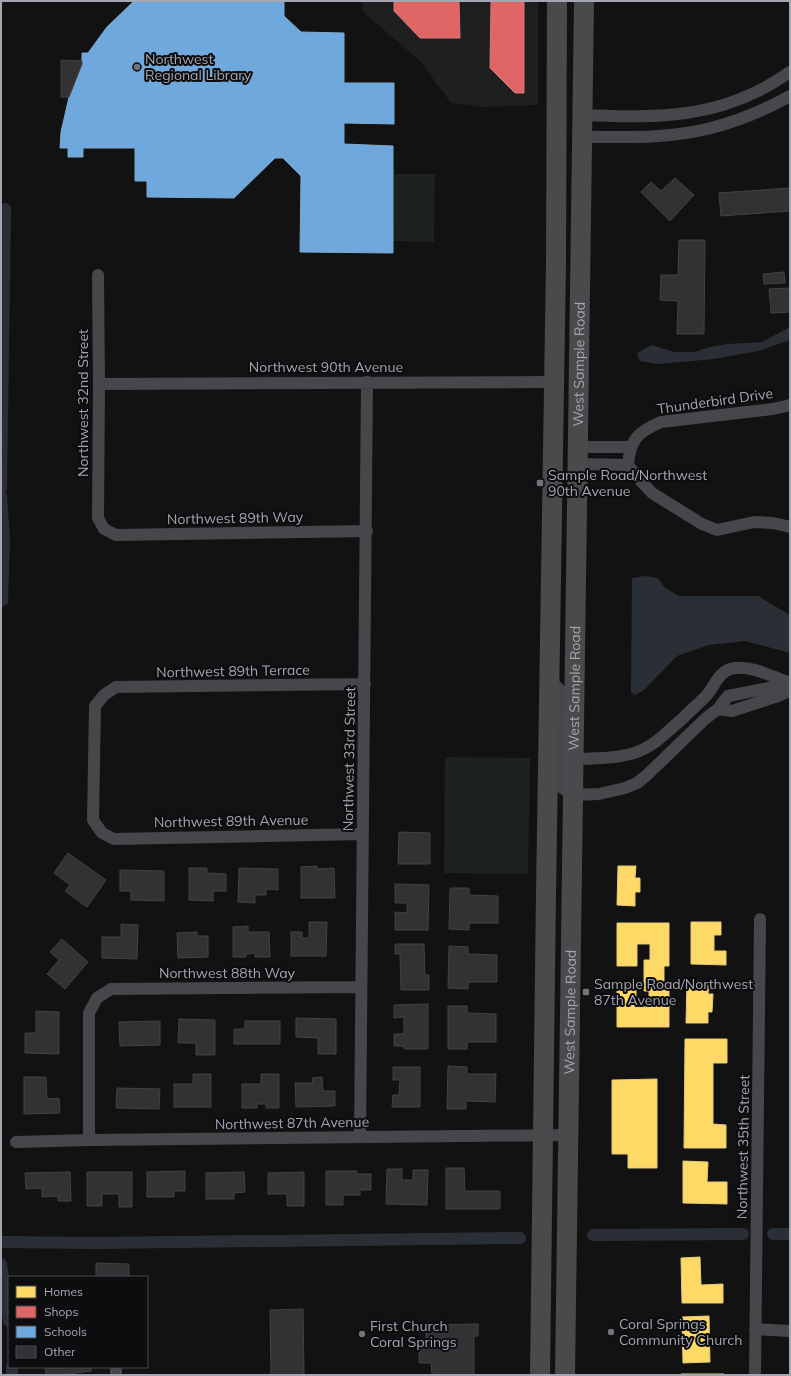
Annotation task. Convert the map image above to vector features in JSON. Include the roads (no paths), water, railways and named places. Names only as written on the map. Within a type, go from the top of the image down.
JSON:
[{"type":"main road","name":"West Sample Road","points":[[540,1375],[542,1135],[556,208],[557,1]]},
{"type":"main road","name":"West Sample Road","points":[[565,1375],[584,1]]},
{"type":"main road","points":[[556,208],[567,243],[565,328],[567,343],[580,352]]},
{"type":"main road","points":[[553,382],[563,388],[568,400],[566,509],[576,543]]},
{"type":"street","points":[[583,115],[646,116],[698,111],[724,104],[762,89],[790,72]]},
{"type":"street","points":[[582,137],[646,136],[701,130],[744,118],[790,96]]},
{"type":"street","points":[[698,111],[701,130]]},
{"type":"street","name":"Northwest 32nd Street","points":[[98,275],[98,518],[104,528]]},
{"type":"street","name":"Northwest 33rd Street","points":[[360,1138],[362,834],[367,531],[367,382]]},
{"type":"street","name":"Northwest 90th Avenue","points":[[99,384],[553,382]]},
{"type":"street","name":"Thunderbird Drive","points":[[630,447],[636,436],[646,429],[661,422],[773,409],[790,405]]},
{"type":"street","points":[[578,455],[630,447],[628,465]]},
{"type":"street","points":[[578,455],[628,465],[652,492],[702,524],[717,530],[754,522],[773,523],[790,527]]},
{"type":"street","name":"Northwest 89th Way","points":[[104,528],[116,535],[367,531]]},
{"type":"street","points":[[574,759],[616,757],[627,755],[644,748],[662,736],[706,695],[718,677],[734,668],[758,671],[790,683]]},
{"type":"street","points":[[549,679],[560,690],[559,772],[562,788],[573,796],[614,792],[637,783],[705,719],[718,709],[728,696],[774,687],[790,687]]},
{"type":"street","name":"Northwest 89th Terrace","points":[[102,833],[93,820],[95,706],[104,695],[116,687],[365,684]]},
{"type":"street","points":[[706,695],[718,709],[732,710],[790,691]]},
{"type":"street","name":"Northwest 89th Avenue","points":[[102,833],[114,839],[362,834]]},
{"type":"street","name":"Northwest 35th Street","points":[[755,1375],[760,919]]},
{"type":"street","name":"Northwest 88th Way","points":[[89,1140],[89,1013],[97,998],[111,989],[361,987]]},
{"type":"street","name":"Northwest 87th Avenue","points":[[16,1142],[569,1135]]},
{"type":"street","points":[[756,1329],[790,1331]]},
{"type":"waterway","points":[[1,488],[5,209]]},
{"type":"waterway","points":[[593,1235],[743,1234]]},
{"type":"waterway","points":[[773,1234],[790,1234]]},
{"type":"waterway","points":[[1,1242],[96,1243],[520,1238]]},
{"type":"waterway","points":[[1,1264],[8,1314]]},
{"type":"waterway","points":[[12,1368],[12,1375]]},
{"type":"place","name":"Northwest Regional Library","points":[[137,67]]},
{"type":"place","name":"Sample Road/Northwest 90th Avenue","points":[[540,483]]},
{"type":"place","name":"Sample Road/Northwest 87th Avenue","points":[[586,992]]},
{"type":"place","name":"Coral Springs Community Church","points":[[611,1332]]},
{"type":"place","name":"First Church Coral Springs","points":[[362,1334]]}]
